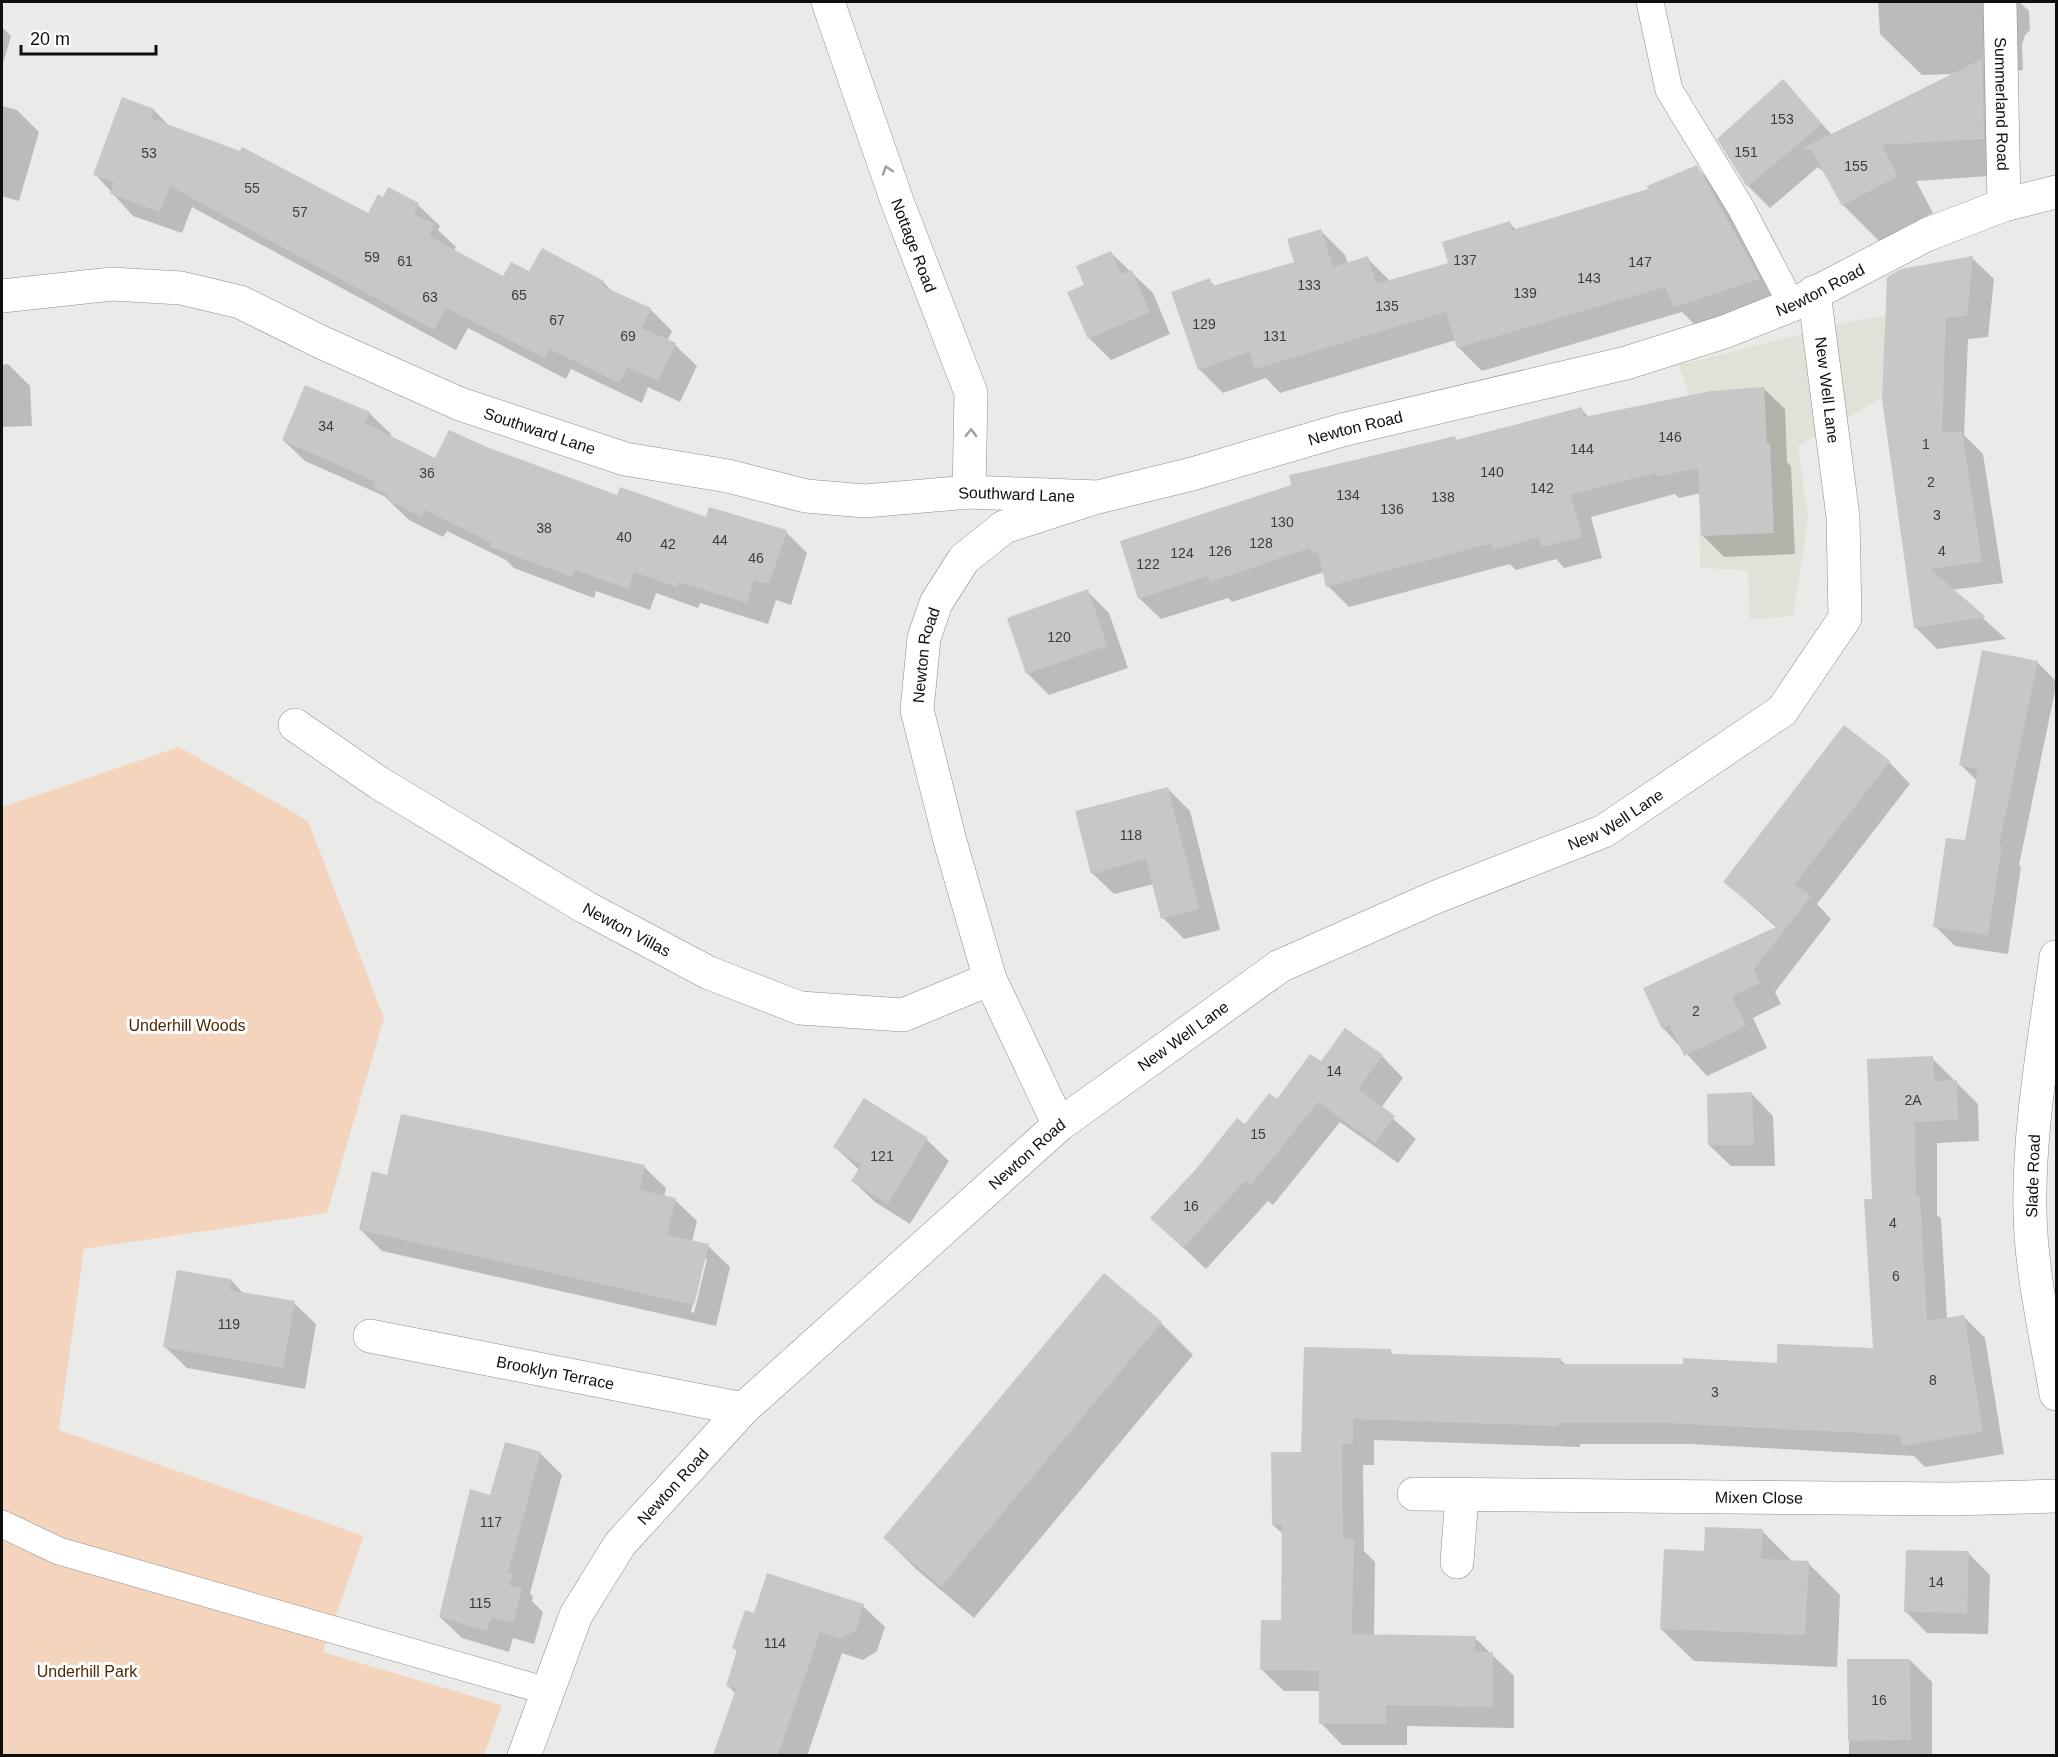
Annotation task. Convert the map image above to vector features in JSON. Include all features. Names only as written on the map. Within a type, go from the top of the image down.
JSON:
[{"type":"street","name":"Nottage Road","points":[[828,2],[897,201],[971,393],[969,492]]},
{"type":"street","name":"Summerland Road","points":[[2000,2],[2004,205]]},
{"type":"street","name":"Newton Road","points":[[524,1755],[576,1615],[620,1544],[743,1408],[1059,1125],[990,979],[950,841],[917,710],[924,638],[936,603],[964,559],[1004,527],[1098,497],[1192,474],[1342,430],[1626,363],[1724,332],[1803,298],[1926,235],[2004,205],[2056,192]]},
{"type":"street","name":"Southward Lane","points":[[2,296],[112,284],[181,288],[240,302],[323,343],[460,404],[625,459],[728,476],[806,496],[865,501],[969,492],[1098,497]]},
{"type":"street","name":"New Well Lane","points":[[1059,1125],[1280,966],[1436,897],[1604,831],[1782,711],[1845,618],[1843,517],[1803,298]]},
{"type":"street","name":"Newton Villas","points":[[295,725],[379,783],[585,907],[709,973],[800,1008],[903,1015],[990,979]]},
{"type":"street","name":"Slade Road","points":[[2056,957],[2034,1132],[2030,1213],[2048,1301],[2056,1394]]},
{"type":"street","name":"Brooklyn Terrace","points":[[370,1336],[743,1408]]},
{"type":"street","name":"Mixen Close","points":[[1414,1494],[1940,1499],[2056,1496]]},
{"type":"street","points":[[1457,1562],[1462,1495]]},
{"type":"lane","points":[[1650,2],[1669,90],[1741,208],[1803,298]]},
{"type":"lane","points":[[2,1524],[58,1551],[547,1691]]},
{"type":"shaded area","points":[[1885,316],[1946,318],[1943,400],[1882,398],[1798,446],[1808,519],[1793,616],[1750,619],[1748,570],[1700,568],[1699,468],[1686,384],[1679,365],[1857,320]]},
{"type":"green space","name":"Underhill Woods","points":[[179,747],[308,821],[384,1018],[327,1213],[84,1249],[59,1430],[364,1536],[323,1652],[502,1705],[484,1755],[2,1755],[2,807]]},
{"type":"building","points":[[1982,59],[1984,139],[1882,145],[1898,176],[1842,206],[1811,149],[1799,150]]},
{"type":"building","points":[[1783,79],[1822,124],[1747,187],[1717,139]]},
{"type":"building","points":[[122,97],[154,109],[151,118],[240,151],[242,147],[368,213],[378,194],[383,197],[388,187],[419,203],[414,214],[435,224],[429,236],[503,276],[511,262],[529,271],[542,248],[604,281],[602,286],[651,308],[642,328],[676,343],[658,381],[627,367],[620,383],[549,349],[545,358],[446,308],[434,330],[170,186],[160,212],[110,194],[114,182],[93,175]]},
{"type":"building","points":[[1697,165],[1760,279],[1674,307],[1665,287],[1457,348],[1446,312],[1255,369],[1249,352],[1198,370],[1171,292],[1210,278],[1212,286],[1294,262],[1287,239],[1321,229],[1333,267],[1368,256],[1376,284],[1448,263],[1442,242],[1510,221],[1512,230],[1648,189],[1647,186]]},
{"type":"building","points":[[1111,251],[1121,274],[1132,270],[1150,312],[1088,339],[1067,292],[1084,285],[1076,266]]},
{"type":"building","points":[[1973,256],[1967,316],[1946,318],[1942,433],[1962,431],[1982,562],[1930,569],[1986,617],[1914,628],[1882,399],[1887,277],[1901,269]]},
{"type":"building","points":[[305,385],[370,412],[365,423],[435,458],[449,430],[487,447],[617,495],[620,487],[706,517],[709,507],[787,530],[769,584],[754,580],[747,603],[678,582],[677,587],[634,572],[628,589],[575,570],[572,577],[490,547],[492,543],[425,510],[421,517],[386,499],[388,495],[373,488],[376,482],[282,440]]},
{"type":"building","points":[[1764,387],[1767,443],[1770,443],[1774,533],[1701,536],[1698,468],[1656,477],[1655,473],[1571,495],[1582,537],[1542,547],[1539,537],[1493,550],[1492,543],[1326,587],[1318,551],[1312,553],[1310,548],[1210,582],[1208,576],[1138,599],[1120,541],[1291,485],[1289,475],[1455,436],[1456,440],[1582,407],[1584,417],[1711,391]]},
{"type":"building","points":[[1088,589],[1107,646],[1026,674],[1007,618]]},
{"type":"building","points":[[1982,650],[2038,661],[1999,845],[2002,846],[1988,935],[1933,927],[1946,838],[1965,840],[1978,769],[1959,765]]},
{"type":"building","points":[[1844,725],[1890,761],[1795,884],[1811,896],[1754,969],[1760,983],[1732,996],[1746,1026],[1684,1056],[1670,1025],[1662,1029],[1643,988],[1778,926],[1723,882]]},
{"type":"building","points":[[1168,787],[1199,909],[1161,919],[1146,859],[1091,874],[1075,811]]},
{"type":"building","points":[[1345,1028],[1383,1055],[1358,1089],[1395,1116],[1375,1143],[1318,1102],[1251,1185],[1245,1181],[1183,1248],[1150,1218],[1196,1169],[1237,1118],[1245,1124],[1269,1093],[1277,1099],[1310,1054],[1321,1061]]},
{"type":"building","points":[[1933,1056],[1934,1081],[1957,1080],[1958,1120],[1915,1122],[1916,1196],[1920,1196],[1927,1321],[1964,1315],[1983,1432],[1902,1446],[1900,1435],[1667,1423],[1559,1423],[1559,1426],[1353,1419],[1353,1444],[1342,1444],[1343,1538],[1354,1539],[1352,1634],[1476,1636],[1475,1652],[1493,1652],[1493,1707],[1386,1705],[1386,1724],[1319,1724],[1319,1671],[1260,1670],[1261,1620],[1281,1620],[1282,1525],[1272,1525],[1271,1452],[1301,1452],[1304,1347],[1391,1349],[1391,1354],[1561,1358],[1561,1364],[1683,1364],[1683,1358],[1777,1363],[1777,1344],[1873,1348],[1864,1199],[1872,1199],[1867,1059]]},
{"type":"building","points":[[1752,1092],[1754,1145],[1708,1145],[1707,1094]]},
{"type":"building","points":[[864,1098],[928,1138],[888,1204],[851,1181],[861,1165],[833,1147]]},
{"type":"building","points":[[401,1114],[645,1165],[640,1190],[676,1198],[667,1235],[709,1244],[694,1305],[359,1230],[372,1171],[387,1175]]},
{"type":"building","points":[[177,1270],[231,1279],[230,1290],[295,1301],[283,1368],[163,1347]]},
{"type":"building","points":[[1104,1273],[1162,1322],[941,1587],[883,1538]]},
{"type":"building","points":[[505,1442],[541,1452],[508,1573],[513,1574],[509,1585],[522,1589],[513,1623],[492,1617],[487,1631],[439,1617],[470,1489],[490,1495]]},
{"type":"building","points":[[1705,1527],[1763,1529],[1761,1559],[1809,1561],[1805,1635],[1660,1629],[1664,1549],[1704,1551]]},
{"type":"building","points":[[1906,1550],[1969,1551],[1967,1613],[1904,1612]]},
{"type":"building","points":[[767,1573],[864,1604],[856,1630],[841,1639],[820,1632],[778,1755],[713,1755],[736,1689],[726,1686],[737,1650],[732,1648],[745,1610],[754,1613]]},
{"type":"building","points":[[1847,1659],[1910,1659],[1911,1740],[1848,1741]]},
{"type":"park label","name":"Underhill Park","points":[[87,1671]]}]
